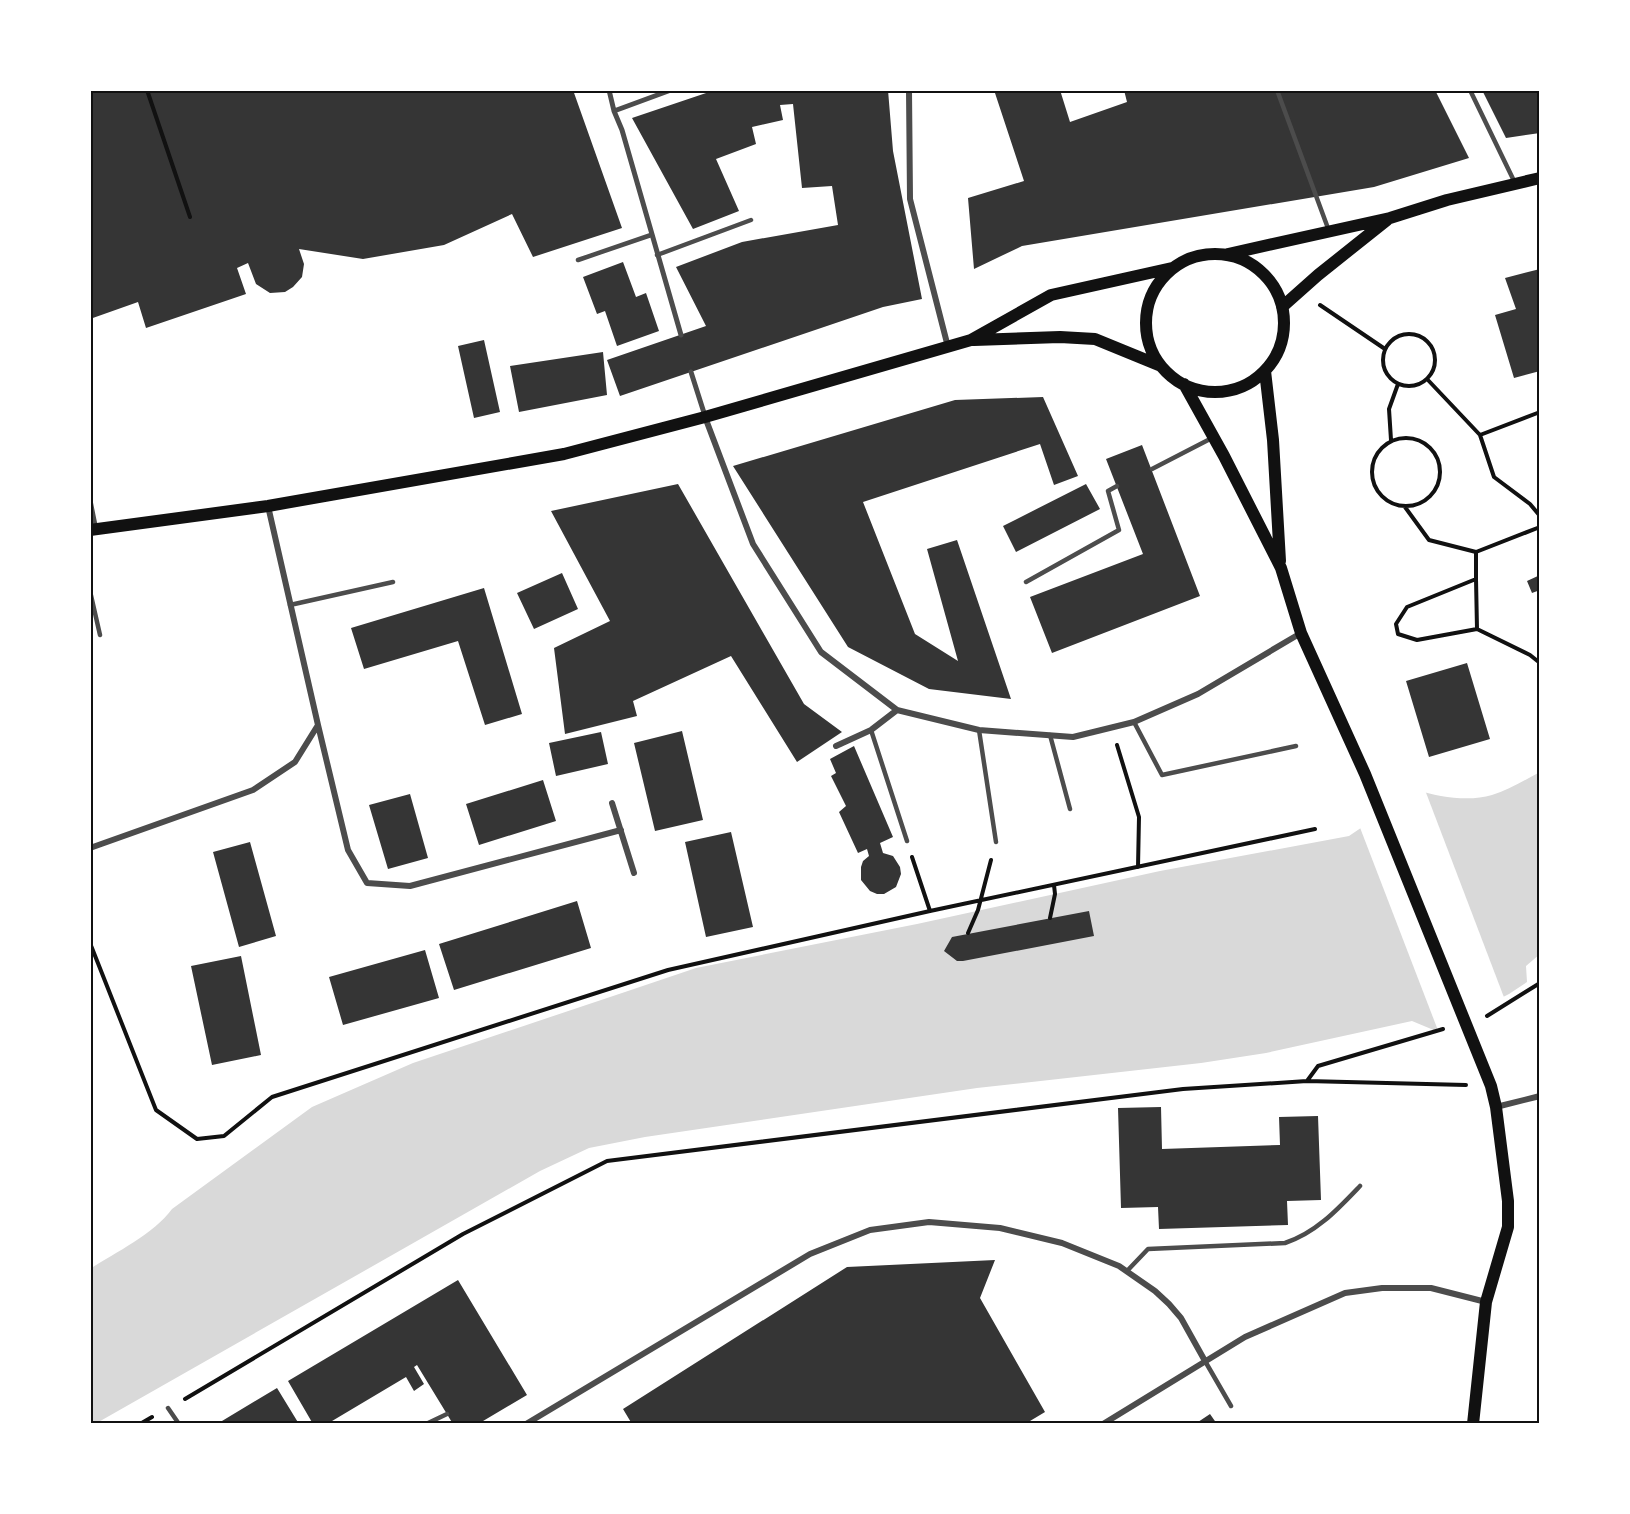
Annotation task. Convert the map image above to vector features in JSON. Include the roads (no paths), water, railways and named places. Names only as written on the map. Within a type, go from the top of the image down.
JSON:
[{"type":"main road","points":[[1227,255],[1390,218],[1446,200],[1540,178]]},
{"type":"main road","points":[[1282,307],[1390,218]]},
{"type":"main road","points":[[93,529],[268,506],[564,454],[705,417],[948,347],[970,340],[1051,295],[1173,268],[1189,259],[1208,254],[1227,255],[1245,260],[1262,272],[1275,288],[1282,307],[1284,327],[1277,353],[1265,371],[1248,384],[1227,391],[1205,391],[1184,384],[1162,367],[1095,339],[1060,337],[970,340]]},
{"type":"main road","points":[[1162,367],[1151,348],[1146,327],[1147,316],[1158,285],[1173,268]]},
{"type":"main road","points":[[1265,371],[1273,440],[1281,568]]},
{"type":"main road","points":[[1184,384],[1224,456],[1281,568],[1301,633],[1365,774],[1491,1086],[1496,1107],[1508,1201],[1508,1227],[1486,1302],[1473,1424]]},
{"type":"street","points":[[609,90],[681,335]]},
{"type":"street","points":[[614,111],[671,90]]},
{"type":"street","points":[[909,90],[909,199],[948,347]]},
{"type":"street","points":[[691,372],[705,417],[753,544],[820,652],[897,710],[979,730],[1073,737],[1134,722],[1198,694],[1301,633]]},
{"type":"street","points":[[268,506],[348,850],[367,883],[410,886],[621,830]]},
{"type":"street","points":[[836,746],[871,730],[897,710]]},
{"type":"street","points":[[90,848],[253,790],[295,762],[318,725]]},
{"type":"street","points":[[612,803],[634,873]]},
{"type":"street","points":[[1496,1107],[1540,1096]]},
{"type":"street","points":[[526,1424],[810,1254],[870,1230],[929,1222],[1000,1228],[1062,1243],[1127,1271],[1169,1304],[1181,1318],[1205,1361]]},
{"type":"street","points":[[1103,1424],[1245,1337],[1345,1293],[1382,1288],[1431,1288],[1486,1302]]},
{"type":"lane","points":[[1277,90],[1329,231]]},
{"type":"lane","points":[[1470,90],[1515,183]]},
{"type":"lane","points":[[657,255],[751,220]]},
{"type":"lane","points":[[578,260],[651,235]]},
{"type":"lane","points":[[1152,469],[1212,438]]},
{"type":"lane","points":[[1026,582],[1119,530],[1108,491],[1117,486]]},
{"type":"lane","points":[[90,499],[93,529]]},
{"type":"lane","points":[[290,605],[393,582]]},
{"type":"lane","points":[[90,591],[100,635]]},
{"type":"lane","points":[[1134,722],[1162,775],[1296,747]]},
{"type":"lane","points":[[871,730],[907,841]]},
{"type":"lane","points":[[979,730],[996,842]]},
{"type":"lane","points":[[1050,735],[1070,809]]},
{"type":"lane","points":[[1127,1271],[1148,1249],[1285,1243],[1302,1238],[1337,1210],[1360,1185]]},
{"type":"lane","points":[[1205,1361],[1231,1406]]},
{"type":"lane","points":[[168,1408],[179,1424]]},
{"type":"lane","points":[[426,1424],[447,1414]]}]
